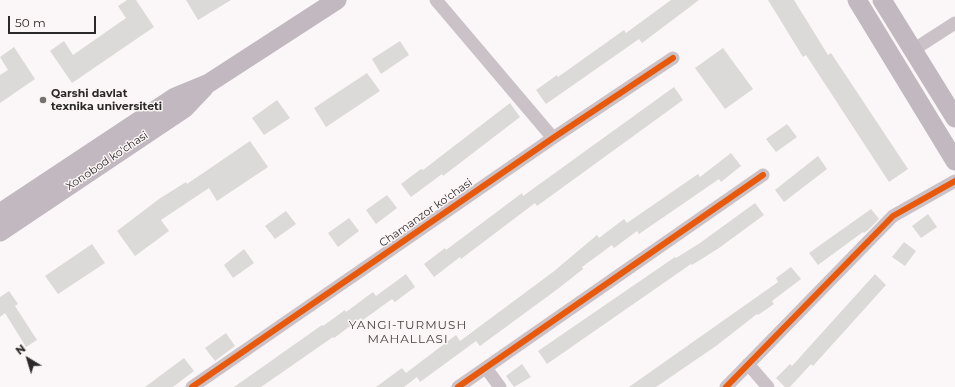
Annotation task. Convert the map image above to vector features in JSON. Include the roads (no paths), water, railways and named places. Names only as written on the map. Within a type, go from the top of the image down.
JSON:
[{"type":"main road","name":"Xonobod ko'chasi","points":[[0,213],[175,97],[210,83],[337,0]]},
{"type":"main road","points":[[857,0],[955,161]]},
{"type":"main road","points":[[882,0],[955,118]]},
{"type":"main road","name":"Xonobod ko'chasi","points":[[0,232],[185,108],[210,83]]},
{"type":"street","points":[[436,0],[553,138]]},
{"type":"street","points":[[913,50],[955,23]]},
{"type":"street","name":"Chamanzor ko'chasi","points":[[192,387],[553,138],[673,58]]},
{"type":"street","points":[[458,387],[763,175]]},
{"type":"street","points":[[726,387],[893,216],[955,180]]},
{"type":"street","points":[[748,364],[768,387]]},
{"type":"street","points":[[486,368],[500,387]]},
{"type":"place","name":"Qarshi davlat texnika universiteti","points":[[43,100]]},
{"type":"district","name":"YANGI-TURMUSH MAHALLASI","points":[[408,332]]}]
